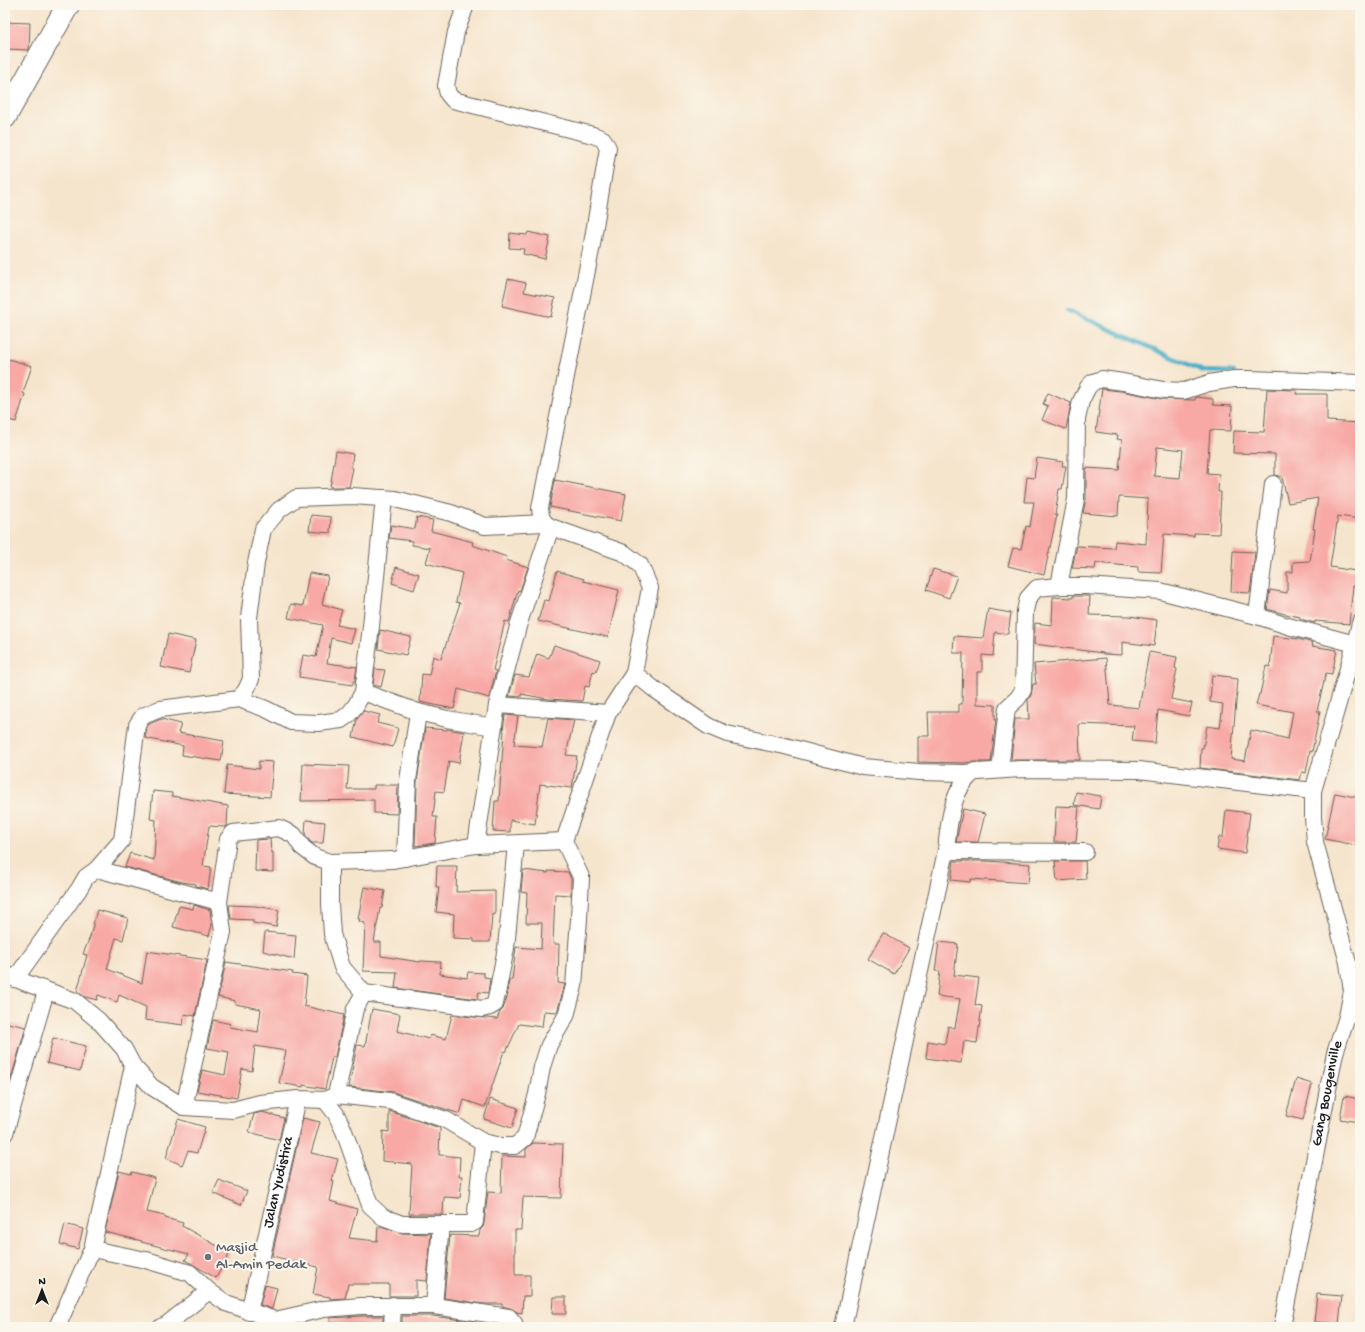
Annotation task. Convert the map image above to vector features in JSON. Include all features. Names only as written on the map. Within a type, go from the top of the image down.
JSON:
[{"type":"main road","points":[[5,117],[68,5]]},
{"type":"street","points":[[466,5],[456,32],[446,86],[448,94],[453,100],[593,135],[603,139],[608,148],[587,273],[540,508],[541,518],[547,525]]},
{"type":"street","points":[[1059,586],[1076,499],[1077,419],[1081,401],[1088,387],[1093,382],[1102,379],[1163,390],[1184,391],[1209,383],[1242,379],[1360,384]]},
{"type":"street","points":[[1257,616],[1273,484]]},
{"type":"street","points":[[239,699],[246,690],[251,679],[249,618],[256,562],[263,529],[279,510],[296,498],[352,496],[384,498],[395,499],[451,514],[485,526],[547,525],[624,553],[640,565],[650,588],[634,673],[608,713],[564,841],[581,877],[574,986],[566,1016],[549,1045],[542,1067],[537,1094],[525,1138],[515,1146],[500,1146],[483,1142],[446,1120],[390,1101],[330,1098],[298,1099],[260,1103],[233,1110],[184,1107],[152,1087],[133,1066],[124,1048],[99,1021],[75,1001],[10,977],[79,889],[86,877],[97,869],[122,840],[137,725],[144,716],[160,709],[239,699],[266,709],[291,722],[319,723],[341,720],[349,714],[363,692],[384,498]]},
{"type":"street","points":[[476,846],[497,705],[547,525]]},
{"type":"street","points":[[1000,770],[1007,708],[1018,698],[1023,690],[1025,611],[1028,598],[1037,588],[1086,586],[1160,591],[1257,616],[1355,644]]},
{"type":"street","name":"Gang Bougenville","points":[[1282,1327],[1335,1053],[1347,1017],[1352,991],[1348,963],[1315,842],[1313,791],[1360,623]]},
{"type":"street","points":[[634,673],[654,689],[708,726],[727,734],[785,746],[863,767],[919,772],[964,773],[975,771],[1020,769],[1139,770],[1313,791]]},
{"type":"street","points":[[363,692],[418,712],[447,719],[494,727]]},
{"type":"street","points":[[497,705],[608,713]]},
{"type":"street","points":[[405,858],[408,781],[418,712]]},
{"type":"street","points":[[843,1327],[946,851],[949,820],[960,790],[966,780],[975,771]]},
{"type":"street","points":[[184,1107],[224,932],[219,902],[228,839],[233,833],[279,828],[294,835],[302,847],[315,857],[330,862],[393,860],[476,846],[564,841]]},
{"type":"street","points":[[330,862],[332,934],[342,967],[364,993],[482,1009],[495,1004],[506,948],[516,844]]},
{"type":"street","points":[[946,851],[1085,852]]},
{"type":"street","points":[[97,869],[219,902]]},
{"type":"street","points":[[5,1133],[46,991]]},
{"type":"street","points":[[364,993],[355,1009],[330,1098],[344,1132],[370,1205],[383,1217],[402,1224],[471,1224],[475,1222],[483,1142]]},
{"type":"street","points":[[57,1327],[92,1249],[133,1066]]},
{"type":"street","name":"Jalan Yudistira","points":[[249,1312],[298,1099]]},
{"type":"street","points":[[434,1306],[441,1224]]},
{"type":"street","points":[[92,1249],[146,1260],[190,1273],[226,1303],[275,1323],[324,1309],[434,1306],[509,1317],[514,1323],[515,1327]]},
{"type":"street","points":[[161,1327],[166,1325],[209,1290]]},
{"type":"street","points":[[392,1327],[393,1306]]},
{"type":"building","points":[[5,22],[30,23],[29,50],[5,49]]},
{"type":"building","points":[[528,232],[550,237],[545,259],[523,254],[524,249],[509,248],[510,233],[527,235]]},
{"type":"building","points":[[508,279],[526,283],[524,292],[555,298],[551,317],[502,306]]},
{"type":"building","points":[[5,358],[32,366],[23,393],[25,394],[16,422],[5,419]]},
{"type":"building","points":[[1102,389],[1163,399],[1195,400],[1196,397],[1213,399],[1213,405],[1232,406],[1231,431],[1210,430],[1207,473],[1219,474],[1218,492],[1221,492],[1219,534],[1194,533],[1194,536],[1164,534],[1161,573],[1138,572],[1138,567],[1096,563],[1095,569],[1072,568],[1077,546],[1114,548],[1115,541],[1146,544],[1148,499],[1119,497],[1118,516],[1083,513],[1086,499],[1086,468],[1119,470],[1122,440],[1117,439],[1118,435],[1096,432]],"holes":[[[1157,447],[1183,450],[1180,478],[1154,476]]]},
{"type":"building","points":[[1267,389],[1297,390],[1296,394],[1327,394],[1327,421],[1360,423],[1360,519],[1338,516],[1330,567],[1360,573],[1360,587],[1353,586],[1349,624],[1315,621],[1315,623],[1300,619],[1300,617],[1267,609],[1270,590],[1287,593],[1287,572],[1293,572],[1293,562],[1310,561],[1318,498],[1288,503],[1282,477],[1275,475],[1275,454],[1233,453],[1234,431],[1264,432]]},
{"type":"building","points":[[1048,393],[1071,403],[1066,429],[1042,420],[1048,406],[1043,404]]},
{"type":"building","points":[[336,451],[353,454],[351,468],[353,468],[349,487],[330,487]]},
{"type":"building","points":[[1037,458],[1063,462],[1062,466],[1066,466],[1062,489],[1059,489],[1055,515],[1057,515],[1044,575],[1008,566],[1013,548],[1021,549],[1026,526],[1030,527],[1034,502],[1024,502],[1027,477],[1034,478]]},
{"type":"building","points":[[555,480],[626,494],[621,521],[550,507]]},
{"type":"building","points":[[311,515],[331,517],[330,533],[309,531]]},
{"type":"building","points":[[417,517],[433,520],[431,531],[473,542],[472,545],[507,557],[506,560],[528,567],[520,591],[518,590],[509,622],[505,621],[493,670],[496,671],[489,698],[458,689],[454,709],[420,702],[422,674],[429,675],[433,656],[441,659],[460,603],[456,602],[462,573],[426,563],[430,548],[412,545],[412,541],[389,538],[391,525],[415,529]]},
{"type":"building","points":[[1233,551],[1255,552],[1250,593],[1231,592]]},
{"type":"building","points":[[396,567],[419,574],[414,590],[392,583]]},
{"type":"building","points":[[933,569],[957,576],[949,598],[926,590]]},
{"type":"building","points":[[557,571],[584,579],[583,581],[619,590],[608,637],[538,621],[544,600],[549,601]]},
{"type":"building","points":[[309,573],[328,576],[322,604],[342,610],[337,625],[355,629],[351,643],[331,638],[327,663],[357,667],[353,685],[299,677],[303,655],[316,657],[323,625],[288,618],[291,604],[303,606]]},
{"type":"building","points":[[1073,596],[1090,596],[1089,615],[1129,616],[1157,620],[1154,646],[1122,642],[1122,655],[1103,654],[1034,644],[1035,623],[1052,625],[1053,597],[1073,598]]},
{"type":"building","points":[[988,609],[1011,613],[1008,634],[995,632],[993,656],[982,655],[982,672],[977,672],[977,704],[995,705],[996,719],[991,762],[918,762],[918,736],[929,736],[928,712],[959,712],[959,704],[962,704],[963,653],[953,653],[954,636],[983,638]]},
{"type":"building","points":[[380,630],[411,637],[406,655],[378,649]]},
{"type":"building","points":[[168,634],[196,640],[189,673],[161,667]]},
{"type":"building","points":[[1273,636],[1298,639],[1313,643],[1312,646],[1337,650],[1332,674],[1326,673],[1317,711],[1320,711],[1312,752],[1310,751],[1306,773],[1302,772],[1300,780],[1200,768],[1201,748],[1203,748],[1207,726],[1220,728],[1223,704],[1210,702],[1212,675],[1238,679],[1231,759],[1245,761],[1251,730],[1288,739],[1293,712],[1256,705],[1266,666],[1270,667]]},
{"type":"building","points":[[554,645],[600,660],[596,672],[593,671],[589,687],[585,686],[582,701],[548,699],[521,694],[521,697],[509,696],[515,675],[529,677],[537,654],[549,658]]},
{"type":"building","points":[[1149,652],[1177,657],[1175,668],[1177,669],[1171,699],[1192,703],[1189,716],[1158,710],[1155,743],[1132,741],[1134,726],[1079,724],[1080,760],[1011,760],[1015,719],[1029,719],[1028,700],[1031,695],[1033,684],[1036,684],[1034,664],[1106,658],[1110,705],[1139,708]]},
{"type":"building","points":[[375,669],[385,670],[381,687],[373,685]]},
{"type":"building","points":[[364,711],[380,715],[377,723],[398,728],[393,747],[353,737],[357,719]]},
{"type":"building","points":[[505,715],[518,716],[514,745],[542,747],[548,718],[574,720],[566,755],[577,756],[572,788],[540,784],[535,824],[510,820],[510,832],[493,831],[495,801],[499,801]]},
{"type":"building","points":[[161,719],[181,724],[178,733],[224,741],[221,761],[182,755],[183,746],[145,738],[149,724]]},
{"type":"building","points":[[425,728],[447,729],[464,732],[459,763],[449,761],[444,792],[436,791],[433,817],[437,817],[435,843],[415,846],[417,782]]},
{"type":"building","points":[[259,761],[273,762],[270,797],[224,794],[227,765],[259,769]]},
{"type":"building","points":[[303,764],[349,766],[347,789],[374,789],[374,785],[398,785],[397,814],[374,813],[374,800],[301,801]]},
{"type":"building","points":[[153,791],[172,793],[172,796],[228,806],[227,826],[209,826],[203,866],[211,867],[208,889],[196,886],[196,884],[182,882],[125,867],[130,853],[154,860],[156,820],[150,819]]},
{"type":"building","points":[[1076,792],[1101,796],[1099,809],[1074,805]]},
{"type":"building","points":[[1335,793],[1360,798],[1360,846],[1325,839]]},
{"type":"building","points":[[1056,806],[1079,807],[1076,842],[1054,842]]},
{"type":"building","points":[[963,809],[985,814],[978,842],[956,842]]},
{"type":"building","points":[[1226,810],[1250,813],[1245,853],[1217,849],[1219,837],[1223,837]]},
{"type":"building","points":[[306,820],[325,822],[323,843],[312,843],[309,840],[305,834]]},
{"type":"building","points":[[270,839],[271,852],[273,852],[273,872],[255,871],[256,840]]},
{"type":"building","points":[[954,861],[987,861],[1030,864],[1028,883],[971,879],[970,882],[951,880]]},
{"type":"building","points":[[1055,861],[1085,861],[1086,879],[1057,881]]},
{"type":"building","points":[[437,866],[457,866],[456,892],[495,891],[495,914],[492,914],[490,942],[474,942],[474,939],[453,938],[454,914],[436,912],[439,887],[436,887]]},
{"type":"building","points":[[523,870],[548,873],[548,871],[568,872],[571,879],[571,895],[555,894],[553,944],[559,944],[558,983],[565,984],[557,1012],[544,1011],[542,1027],[519,1024],[506,1052],[504,1051],[485,1107],[464,1100],[460,1114],[393,1092],[349,1087],[357,1045],[365,1046],[372,1009],[400,1014],[397,1031],[429,1039],[430,1035],[446,1039],[452,1015],[497,1019],[503,1009],[508,994],[509,980],[512,980],[516,947],[541,949],[542,923],[526,923],[527,893],[521,892]]},
{"type":"building","points":[[364,887],[385,891],[382,908],[380,908],[374,942],[381,942],[381,956],[420,962],[441,962],[440,974],[467,978],[468,972],[484,973],[484,977],[490,978],[488,993],[479,992],[477,999],[395,988],[397,972],[363,971],[365,923],[359,922],[360,919],[358,919]]},
{"type":"building","points":[[194,905],[210,910],[212,925],[209,936],[173,927],[179,906],[193,909]]},
{"type":"building","points":[[229,905],[255,906],[279,910],[276,927],[253,923],[253,920],[231,919]]},
{"type":"building","points":[[97,910],[128,918],[123,940],[116,938],[107,969],[142,983],[147,951],[207,960],[195,1016],[184,1014],[183,1025],[145,1020],[146,1007],[119,995],[117,1002],[98,995],[97,1000],[85,997],[77,992],[87,955],[83,954],[90,937]]},
{"type":"building","points":[[265,932],[296,935],[294,959],[263,951]]},
{"type":"building","points":[[883,933],[909,948],[894,974],[868,959]]},
{"type":"building","points":[[939,942],[958,944],[954,975],[979,978],[975,1005],[982,1006],[977,1043],[964,1041],[961,1063],[926,1058],[928,1041],[945,1044],[948,1026],[955,1028],[960,999],[937,996],[940,971],[935,971]]},
{"type":"building","points":[[226,962],[293,972],[292,974],[307,976],[304,1006],[344,1015],[335,1057],[332,1057],[325,1089],[279,1083],[286,1051],[255,1046],[252,1071],[242,1069],[237,1098],[197,1091],[202,1070],[225,1075],[229,1052],[207,1048],[213,1020],[231,1024],[230,1027],[258,1032],[261,1009],[235,1004],[235,1001],[218,997]]},
{"type":"building","points":[[8,1023],[26,1027],[5,1099],[5,1035]]},
{"type":"building","points":[[53,1038],[86,1046],[80,1071],[47,1063]]},
{"type":"building","points":[[1296,1079],[1312,1084],[1303,1120],[1286,1116]]},
{"type":"building","points":[[1344,1096],[1360,1099],[1358,1122],[1340,1119]]},
{"type":"building","points":[[490,1099],[518,1108],[512,1128],[484,1119]]},
{"type":"building","points":[[389,1111],[440,1128],[439,1155],[460,1157],[459,1176],[462,1176],[460,1198],[444,1197],[443,1214],[409,1214],[412,1164],[382,1161],[383,1131],[389,1132]]},
{"type":"building","points":[[262,1112],[284,1118],[279,1140],[249,1132],[254,1114]]},
{"type":"building","points":[[303,1118],[320,1122],[311,1153],[338,1159],[332,1181],[334,1181],[330,1201],[357,1209],[349,1238],[377,1241],[378,1227],[384,1227],[402,1233],[431,1234],[427,1281],[416,1280],[416,1296],[389,1296],[389,1284],[348,1284],[345,1298],[330,1299],[330,1297],[313,1294],[318,1267],[272,1256]]},
{"type":"building","points":[[178,1119],[205,1127],[197,1153],[188,1151],[182,1165],[166,1158]]},
{"type":"building","points":[[533,1143],[563,1144],[561,1198],[523,1197],[521,1230],[515,1230],[515,1275],[530,1275],[530,1296],[523,1296],[522,1313],[502,1306],[502,1304],[484,1304],[444,1298],[450,1235],[479,1236],[480,1230],[484,1223],[488,1192],[501,1193],[502,1156],[526,1157],[526,1149]]},
{"type":"building","points":[[119,1171],[131,1174],[132,1172],[155,1178],[147,1212],[165,1216],[165,1218],[183,1223],[182,1226],[230,1253],[216,1278],[185,1260],[189,1254],[105,1232]]},
{"type":"building","points":[[219,1180],[247,1191],[241,1205],[213,1193]]},
{"type":"building","points":[[65,1224],[83,1229],[78,1249],[60,1244]]},
{"type":"building","points":[[265,1285],[277,1288],[272,1309],[260,1305]]},
{"type":"building","points":[[1317,1294],[1342,1296],[1339,1324],[1314,1322]]},
{"type":"building","points":[[553,1297],[566,1297],[566,1314],[552,1314]]},
{"type":"building","points":[[383,1316],[383,1326],[333,1327],[334,1323],[330,1322],[330,1318]]},
{"type":"building","points":[[402,1316],[433,1316],[476,1322],[476,1327],[402,1327]]},
{"type":"waterway","points":[[1067,310],[1203,371],[1234,372]]},
{"type":"place","name":"Masjid Al-Amin Pedak","points":[[208,1257]]}]
